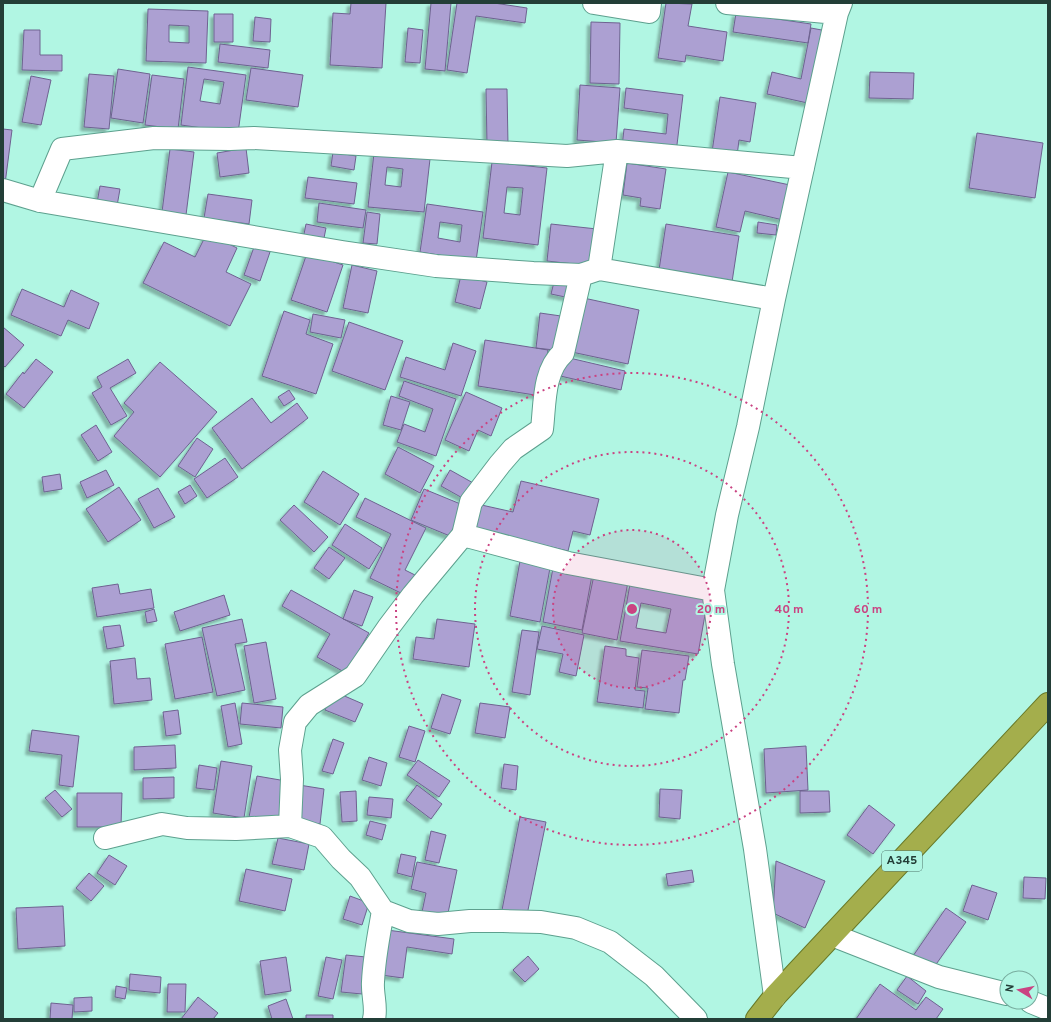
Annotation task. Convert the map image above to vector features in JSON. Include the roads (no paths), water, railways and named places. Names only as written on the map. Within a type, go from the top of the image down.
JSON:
[{"type":"highway","name":"A345","points":[[757,1019],[775,996],[1048,704]]},
{"type":"street","points":[[594,3],[649,12],[650,3]]},
{"type":"street","points":[[727,3],[839,8],[802,168],[748,427],[727,515],[714,590],[723,664],[755,849],[775,996]]},
{"type":"street","points":[[40,201],[62,149],[154,138],[254,138],[567,156],[617,151],[802,168]]},
{"type":"street","points":[[290,826],[292,779],[290,750],[295,722],[309,705],[355,676],[405,606],[463,535],[471,502],[513,449],[542,429],[548,378],[556,359],[563,353],[590,272],[617,151]]},
{"type":"street","points":[[3,190],[40,201],[342,252],[436,266],[533,273],[590,272],[774,299]]},
{"type":"street","points":[[463,535],[568,562],[714,590]]},
{"type":"street","points":[[105,838],[162,824],[187,828],[290,826],[322,837],[341,859],[360,877],[384,911],[409,920],[438,924],[470,921],[541,922],[576,928],[610,942],[654,976],[696,1019]]},
{"type":"street","points":[[374,1019],[376,1013],[373,984],[375,958],[384,911]]},
{"type":"street","points":[[832,935],[939,977],[999,992]]}]
